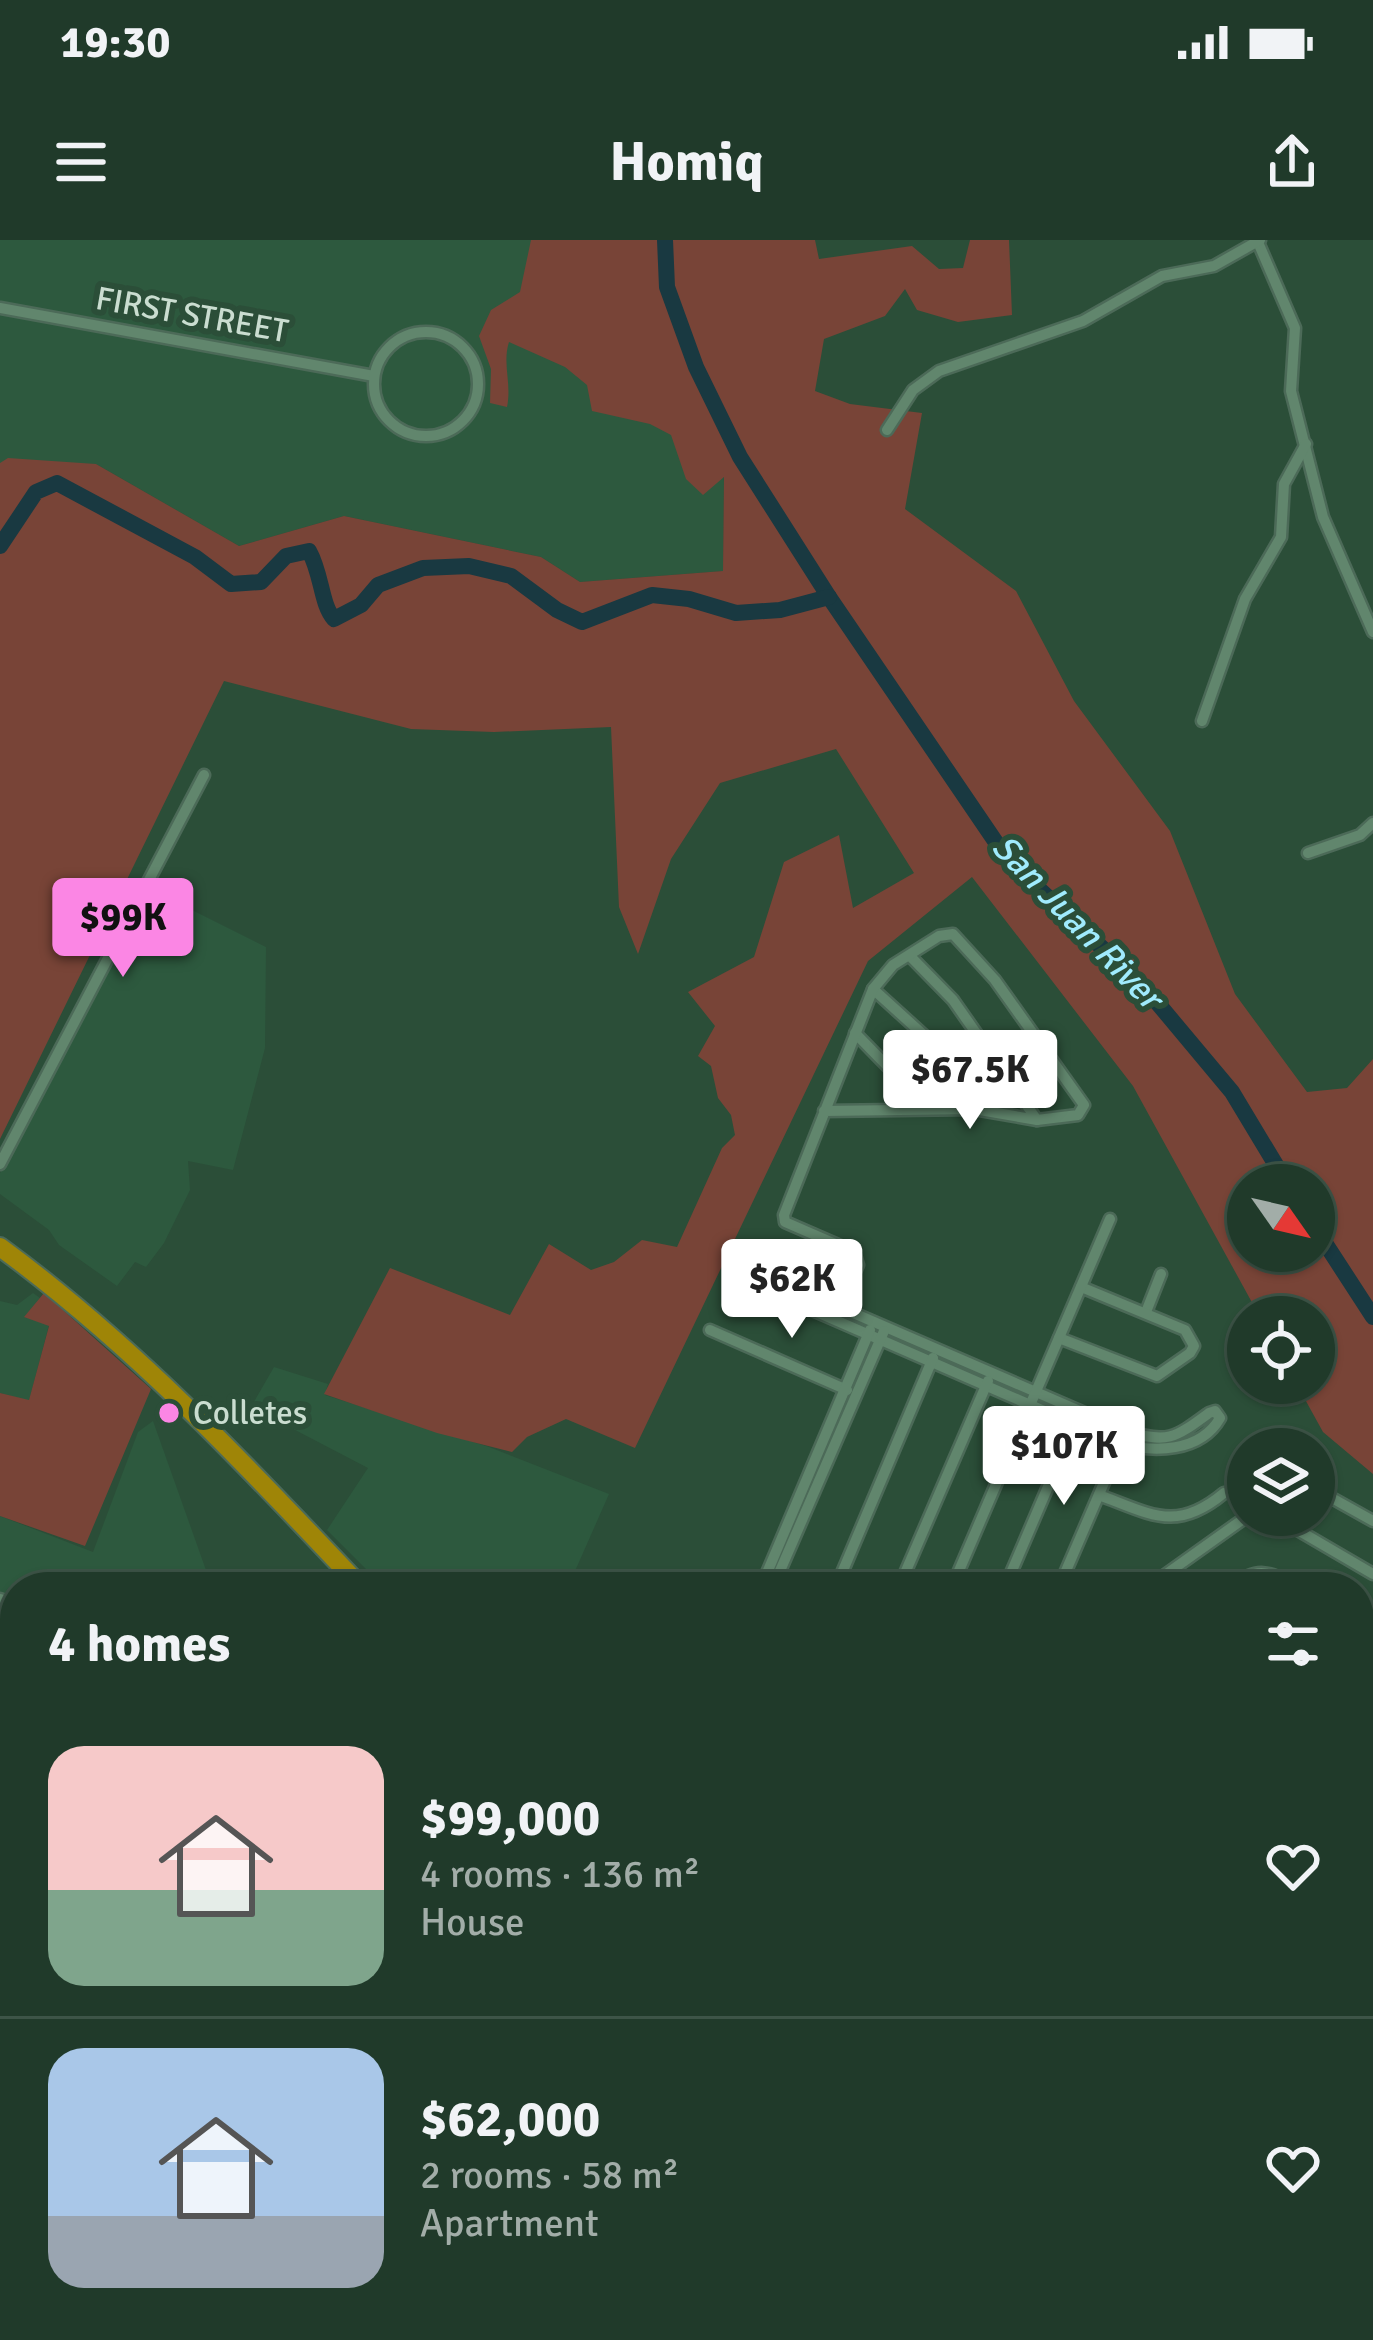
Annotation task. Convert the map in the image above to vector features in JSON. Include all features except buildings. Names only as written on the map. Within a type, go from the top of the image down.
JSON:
[{"type":"highway","points":[[0,1246],[145,1364],[346,1572]]},
{"type":"street","points":[[887,430],[913,389],[939,371],[1083,321],[1162,276],[1214,266],[1259,241],[1295,328],[1290,376],[1323,517],[1373,632]]},
{"type":"street","name":"FIRST STREET","points":[[0,308],[374,376]]},
{"type":"street","points":[[418,332],[440,333],[460,343],[474,362],[479,385],[473,408],[462,423],[446,434],[427,437],[409,435],[392,425],[376,404],[374,376],[381,356],[397,340],[418,332]]},
{"type":"street","points":[[1202,721],[1245,599],[1281,537],[1284,484],[1306,444]]},
{"type":"street","points":[[0,1164],[204,775]]},
{"type":"street","points":[[1308,853],[1360,835],[1373,823]]},
{"type":"street","points":[[824,1111],[974,1109],[1037,1120],[1078,1115],[1084,1106],[994,980],[952,934],[939,936],[893,965],[873,989],[824,1111],[784,1215],[785,1222],[854,1252],[858,1265],[837,1312]]},
{"type":"street","points":[[910,956],[952,1000],[1037,1120]]},
{"type":"street","points":[[873,989],[927,1038],[974,1109]]},
{"type":"street","points":[[855,1033],[894,1073],[915,1108]]},
{"type":"street","points":[[958,1572],[1110,1219]]},
{"type":"street","points":[[837,1312],[734,1276],[732,1266],[740,1264],[1078,1418],[1120,1444],[1153,1452],[1178,1448],[1216,1426],[1219,1413],[1209,1413],[1175,1438],[1153,1439],[1078,1418]]},
{"type":"street","points":[[1146,1312],[1161,1274]]},
{"type":"street","points":[[1059,1338],[1146,1374],[1162,1375],[1190,1353],[1192,1337],[1146,1312],[1081,1287]]},
{"type":"street","points":[[768,1572],[877,1329]]},
{"type":"street","points":[[710,1330],[850,1391]]},
{"type":"street","points":[[842,1572],[934,1355]]},
{"type":"street","points":[[905,1572],[989,1379]]},
{"type":"street","points":[[779,1572],[850,1391]]},
{"type":"street","points":[[1011,1572],[1078,1418]]},
{"type":"street","points":[[1066,1572],[1126,1431]]},
{"type":"street","points":[[1099,1495],[1174,1518],[1203,1510],[1224,1493]]},
{"type":"street","points":[[1335,1500],[1373,1521]]},
{"type":"street","points":[[1169,1572],[1227,1531]]},
{"type":"street","points":[[1308,1536],[1370,1572]]},
{"type":"shaded area","points":[[0,240],[628,240],[724,475],[723,571],[580,582],[541,557],[344,516],[239,546],[96,464],[0,463]]},
{"type":"shaded area","points":[[531,240],[815,240],[819,259],[912,246],[939,269],[963,268],[970,240],[1009,240],[1012,315],[958,322],[917,310],[905,289],[885,316],[824,339],[815,391],[850,404],[922,413],[905,509],[1016,591],[1074,701],[1170,831],[1235,994],[1307,1092],[1347,1088],[1373,1059],[1373,1474],[1335,1442],[1335,1428],[1321,1428],[1308,1404],[1335,1404],[1335,1296],[1248,1296],[1235,1272],[1335,1272],[1335,1164],[1227,1164],[1227,1257],[1133,1086],[972,877],[868,961],[635,1448],[566,1419],[527,1437],[512,1452],[437,1433],[324,1394],[390,1268],[510,1315],[549,1244],[591,1270],[614,1262],[642,1240],[677,1247],[722,1148],[735,1135],[731,1115],[718,1098],[711,1066],[698,1056],[715,1026],[688,992],[754,957],[784,862],[839,835],[853,908],[914,873],[836,749],[720,783],[671,859],[638,954],[619,907],[611,727],[494,732],[411,729],[224,681],[0,1139],[0,463],[8,458],[96,464],[239,546],[344,516],[541,557],[580,582],[723,571],[724,477],[703,495],[686,479],[671,435],[650,424],[592,411],[587,385],[565,367],[509,342],[507,407],[490,403],[491,369],[479,336],[491,310],[520,292]]},
{"type":"shaded area","points":[[142,885],[266,947],[265,1048],[233,1170],[188,1161],[190,1190],[164,1243],[146,1267],[135,1262],[117,1286],[59,1245],[49,1230],[0,1194],[0,1173],[48,1086]]},
{"type":"shaded area","points":[[33,1293],[40,1298],[25,1317],[49,1325],[29,1401],[0,1393],[0,1301],[17,1305]]},
{"type":"shaded area","points":[[44,1293],[151,1389],[85,1546],[0,1516],[0,1393],[29,1400],[49,1326],[24,1317]]},
{"type":"shaded area","points":[[274,1367],[328,1384],[325,1395],[489,1447],[609,1494],[575,1572],[369,1572],[327,1530],[368,1468],[251,1407]]},
{"type":"shaded area","points":[[153,1421],[207,1572],[0,1572],[0,1516],[93,1552],[138,1432]]},
{"type":"waterway","name":"San Juan River","points":[[665,240],[667,287],[696,367],[740,457],[829,597],[1008,860],[1145,988],[1232,1092],[1275,1164]]},
{"type":"waterway","points":[[0,546],[36,492],[57,483],[195,557],[231,584],[261,582],[286,556],[309,551],[334,619],[361,605],[378,585],[423,568],[469,566],[511,576],[582,622],[652,595],[689,599],[736,613],[780,610],[829,597]]},
{"type":"waterway","name":"San Juan River","points":[[1335,1258],[1373,1317]]},
{"type":"place","name":"Colletes","points":[[169,1413]]}]
